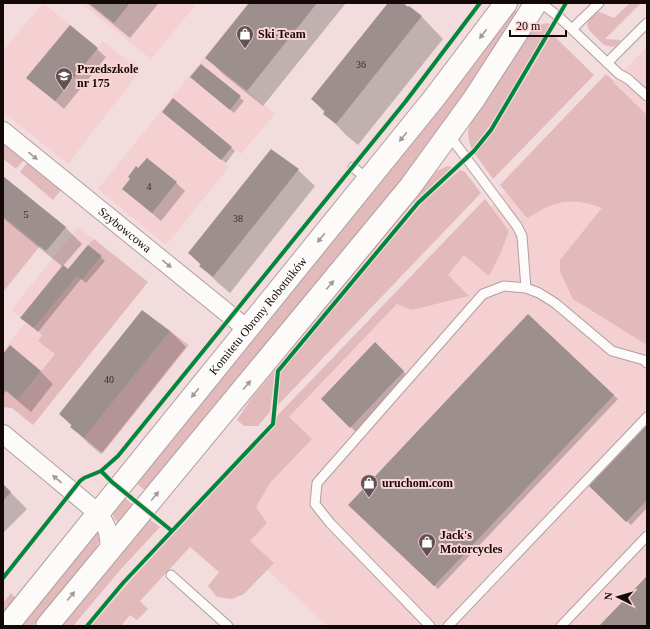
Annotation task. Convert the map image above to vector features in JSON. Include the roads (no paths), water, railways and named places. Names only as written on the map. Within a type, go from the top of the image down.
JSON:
[{"type":"street","name":"Komitetu Obrony Robotników","points":[[7,626],[247,329],[360,174],[435,97],[506,3]]},
{"type":"street","points":[[47,626],[410,188],[449,135],[536,3]]},
{"type":"street","name":"Szybowcowa","points":[[3,131],[247,329]]},
{"type":"street","points":[[3,434],[98,513],[105,522],[109,534],[110,550]]},
{"type":"lane","points":[[540,3],[559,17],[619,74],[628,79],[647,96]]},
{"type":"lane","points":[[572,30],[600,3]]},
{"type":"lane","points":[[607,63],[647,24]]},
{"type":"lane","points":[[449,135],[522,236],[526,288]]},
{"type":"lane","points":[[430,626],[330,523],[315,504],[317,484],[483,294],[504,286],[526,288],[539,293],[555,303],[612,351],[644,360],[647,363]]},
{"type":"lane","points":[[448,626],[647,417]]},
{"type":"lane","points":[[561,626],[647,536]]},
{"type":"lane","points":[[171,575],[228,626]]},
{"type":"place","name":"Ski Team","points":[[245,49]]},
{"type":"place","name":"Przedszkole nr 175","points":[[64,91]]},
{"type":"place","name":"uruchom.com","points":[[369,498]]},
{"type":"place","name":"Jack's Motorcycles","points":[[427,557]]}]
